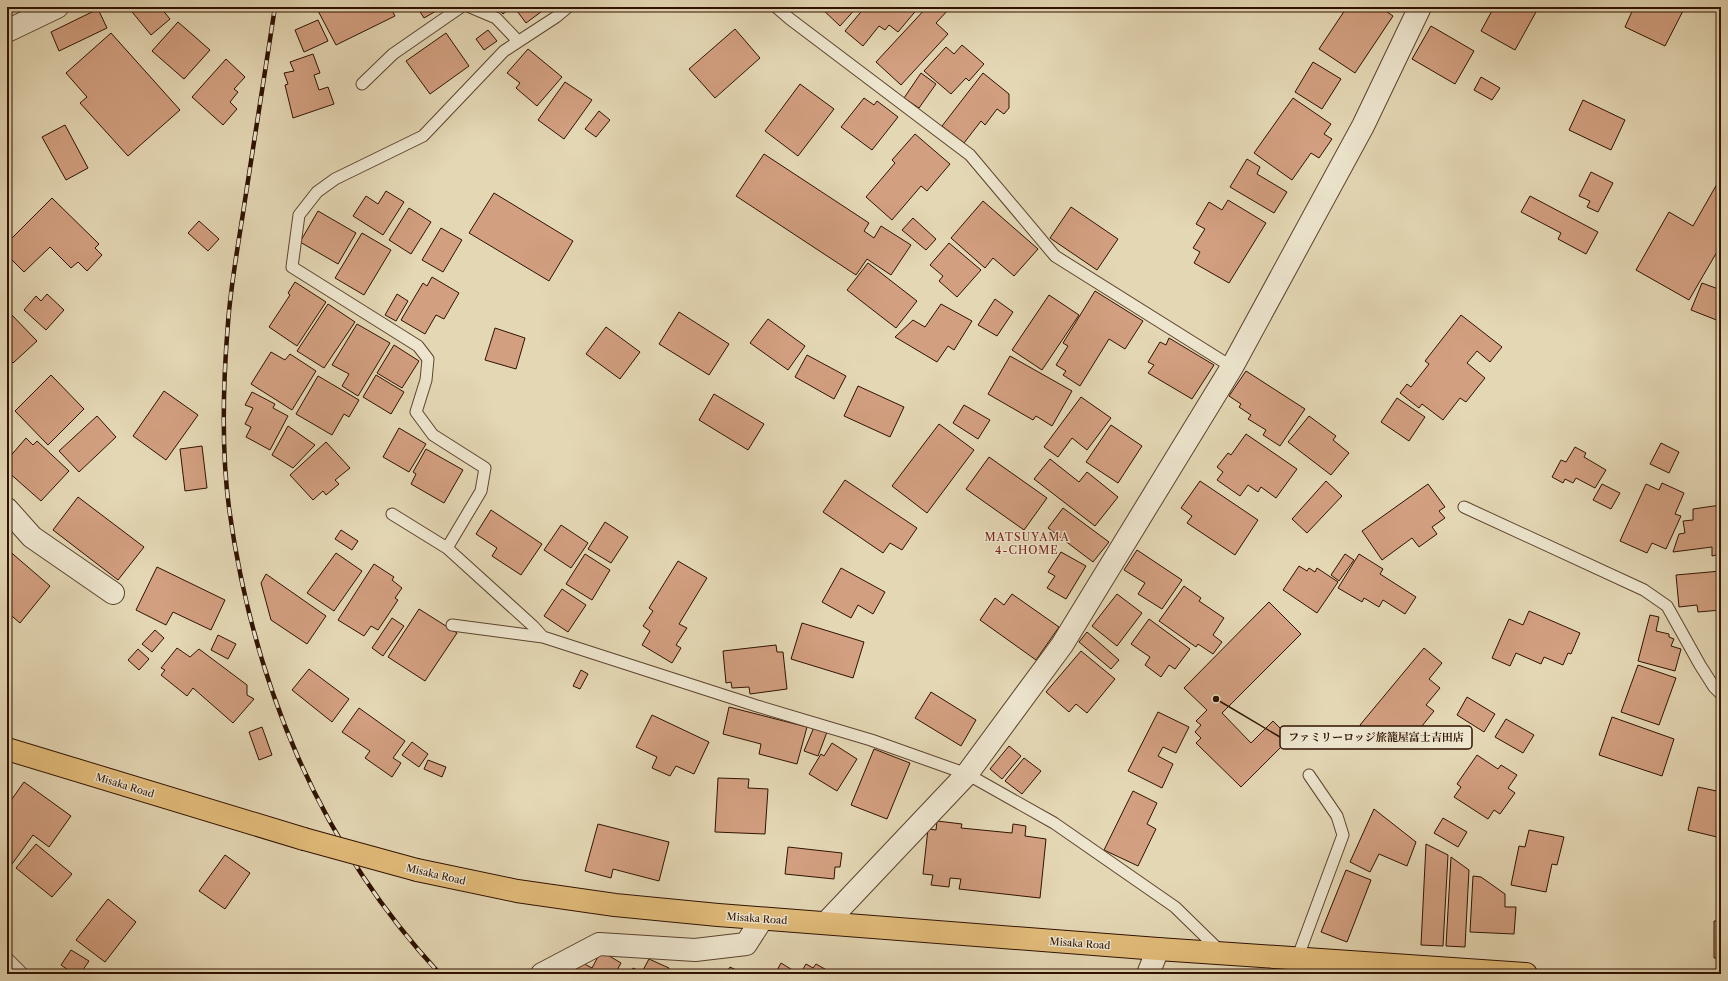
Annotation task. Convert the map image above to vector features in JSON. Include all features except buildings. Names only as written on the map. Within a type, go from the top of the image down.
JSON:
[{"type":"highway","name":"Misaka Road","points":[[7,749],[304,839],[417,870],[517,891],[600,903],[762,919],[1158,949],[1221,952],[1297,959],[1526,974]]},
{"type":"street","points":[[7,31],[57,7]]},
{"type":"street","points":[[826,923],[967,774],[1062,645],[1232,367],[1363,126],[1420,7]]},
{"type":"street","points":[[7,509],[32,537],[113,593]]},
{"type":"street","points":[[542,974],[598,944],[695,950],[746,944],[762,919]]},
{"type":"street","points":[[1148,974],[1158,949]]},
{"type":"lane","points":[[362,84],[393,54],[461,7]]},
{"type":"lane","points":[[470,7],[496,18],[518,41]]},
{"type":"lane","points":[[447,548],[481,491],[485,468],[433,435],[416,412],[426,380],[428,359],[418,346],[292,267],[299,215],[317,192],[335,179],[423,136],[504,51],[556,17],[568,7]]},
{"type":"lane","points":[[776,7],[970,155],[1055,256],[1232,367]]},
{"type":"lane","points":[[1464,507],[1644,590],[1667,606],[1700,665],[1714,687],[1721,694]]},
{"type":"lane","points":[[392,514],[447,548],[533,626],[543,637]]},
{"type":"lane","points":[[452,626],[543,637],[757,706],[871,740],[967,774],[1054,823],[1175,907],[1221,952]]},
{"type":"lane","points":[[1297,959],[1343,835],[1337,816],[1308,775]]},
{"type":"lane","points":[[7,958],[23,974]]},
{"type":"railway","points":[[275,7],[233,277],[226,346],[224,392],[226,485],[240,573],[255,636],[274,698],[298,758],[326,815],[359,871],[397,924],[440,974]]},
{"type":"place","name":"ファミリーロッジ旅籠屋富士吉田店","points":[[1216,699]]},
{"type":"district","name":"MATSUYAMA 4-CHOME","points":[[1027,543]]}]
